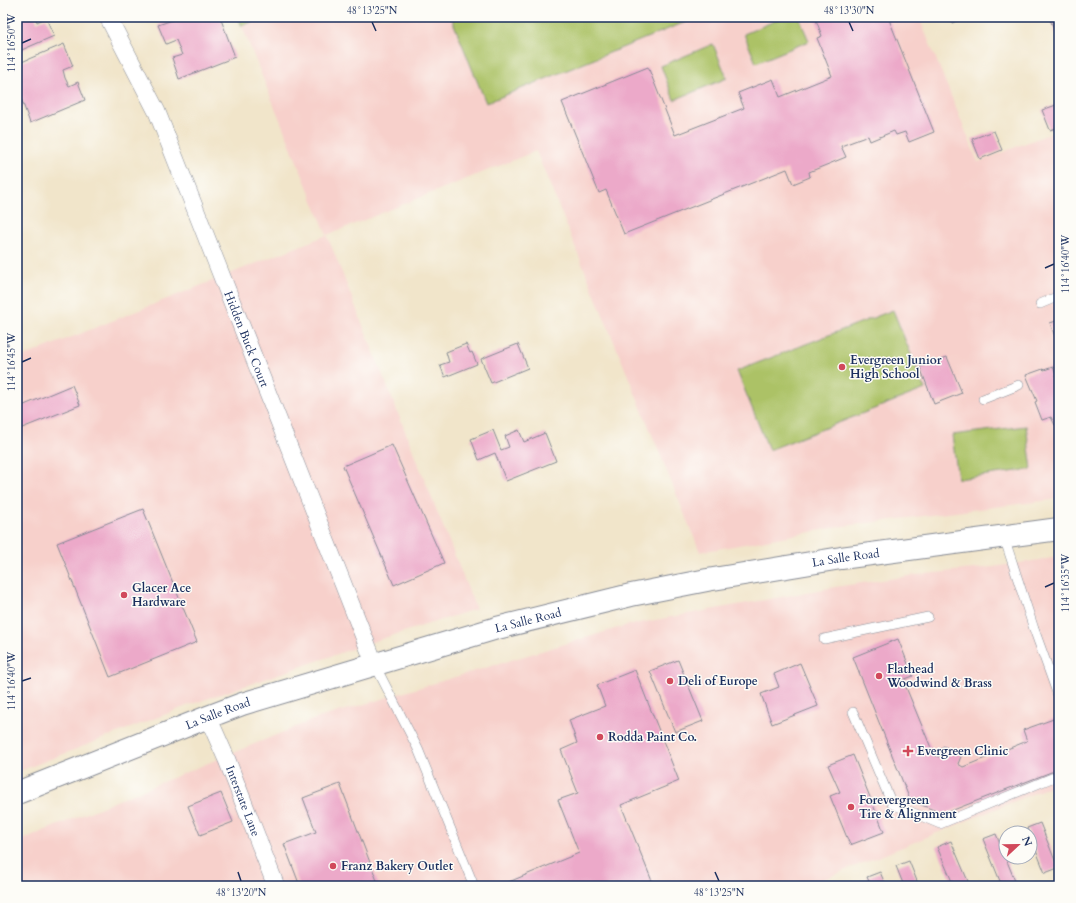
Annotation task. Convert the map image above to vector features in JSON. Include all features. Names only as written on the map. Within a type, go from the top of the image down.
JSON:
[{"type":"highway","name":"La Salle Road","points":[[17,793],[242,704],[497,628],[586,605],[707,580],[841,558],[1059,529]]},
{"type":"street","name":"Hidden Buck Court","points":[[108,17],[157,112],[375,665]]},
{"type":"street","name":"Interstate Lane","points":[[208,717],[227,760],[276,886]]},
{"type":"lane","points":[[1040,304],[1059,296]]},
{"type":"lane","points":[[983,399],[1020,385]]},
{"type":"lane","points":[[1004,537],[1038,643],[1059,698]]},
{"type":"lane","points":[[824,640],[928,617]]},
{"type":"lane","points":[[375,665],[418,749],[474,886]]},
{"type":"lane","points":[[853,712],[892,804],[940,824],[1059,775]]},
{"type":"shaded area","name":"Evergreen Junior High School","points":[[238,17],[919,17],[978,162],[1059,130],[1059,499],[844,526],[700,552],[536,151],[327,235]]},
{"type":"shaded area","points":[[327,235],[476,609],[378,640],[192,704],[17,772],[17,359]]},
{"type":"shaded area","points":[[1059,557],[1059,783],[807,886],[17,886],[17,842],[315,719],[628,625],[835,587]]},
{"type":"green space","points":[[238,17],[263,17],[242,26]]},
{"type":"green space","points":[[451,17],[698,17],[486,103]]},
{"type":"green space","points":[[784,17],[799,17],[809,41],[756,63],[744,34]]},
{"type":"green space","points":[[713,44],[727,78],[674,100],[661,66]]},
{"type":"green space","points":[[893,310],[925,389],[769,450],[737,371]]},
{"type":"green space","points":[[1026,426],[1032,469],[958,479],[952,435]]},
{"type":"building","points":[[17,17],[35,17],[37,22],[46,18],[54,36],[17,52]]},
{"type":"building","points":[[181,17],[220,17],[235,57],[179,79],[172,58],[182,55],[176,40],[166,44],[158,25]]},
{"type":"building","points":[[815,17],[888,17],[934,132],[909,142],[905,132],[896,135],[894,131],[870,141],[868,136],[841,146],[846,157],[809,172],[810,177],[793,184],[787,169],[624,234],[606,190],[599,193],[562,102],[648,67],[675,135],[744,108],[738,93],[773,79],[780,97],[832,76],[817,38],[822,36]]},
{"type":"building","points":[[950,17],[966,17],[952,23]]},
{"type":"building","points":[[1049,17],[1059,17],[1059,33],[1056,34]]},
{"type":"building","points":[[64,44],[73,66],[63,70],[65,78],[69,86],[78,82],[85,100],[30,123],[17,87],[17,64]]},
{"type":"building","points":[[1059,104],[1059,127],[1050,130],[1042,110]]},
{"type":"building","points":[[994,131],[1002,150],[980,159],[972,139]]},
{"type":"building","points":[[1059,320],[1059,347],[1050,323]]},
{"type":"building","points":[[466,344],[470,353],[472,352],[477,364],[445,377],[440,365],[449,362],[446,352]]},
{"type":"building","points":[[518,344],[528,368],[491,383],[481,359]]},
{"type":"building","points":[[947,357],[962,393],[934,404],[920,367]]},
{"type":"building","points":[[1053,367],[1057,378],[1059,378],[1059,424],[1055,425],[1051,417],[1042,420],[1035,402],[1037,401],[1026,375]]},
{"type":"building","points":[[72,385],[80,405],[17,430],[17,408]]},
{"type":"building","points":[[493,430],[501,450],[509,447],[505,436],[519,430],[524,442],[545,433],[556,461],[506,481],[495,453],[479,460],[471,439]]},
{"type":"building","points":[[392,445],[444,563],[394,585],[343,466]]},
{"type":"building","points":[[143,509],[197,642],[110,677],[57,543]]},
{"type":"building","points":[[898,639],[913,676],[903,680],[934,755],[939,757],[943,746],[962,754],[958,764],[963,767],[1027,741],[1023,730],[1059,717],[1059,769],[943,814],[910,800],[853,657]]},
{"type":"building","points":[[678,660],[703,721],[675,732],[650,671]]},
{"type":"building","points":[[800,663],[818,706],[772,724],[761,694],[779,687],[774,674]]},
{"type":"building","points":[[635,670],[679,781],[621,805],[654,886],[499,886],[579,853],[558,800],[578,793],[561,750],[577,743],[569,720],[605,706],[597,685]]},
{"type":"building","points":[[853,755],[884,832],[850,845],[830,796],[840,792],[828,765]]},
{"type":"building","points":[[340,784],[379,886],[300,886],[284,844],[316,832],[303,798]]},
{"type":"building","points":[[221,793],[233,822],[200,835],[188,806]]},
{"type":"building","points":[[1040,823],[1058,868],[1045,873],[1038,856],[1038,825],[1035,825]]},
{"type":"building","points":[[996,834],[998,839],[998,865],[1009,865],[1017,886],[1002,886],[983,839]]},
{"type":"building","points":[[951,841],[970,886],[954,886],[937,847]]},
{"type":"building","points":[[909,861],[919,886],[904,886],[896,866]]},
{"type":"building","points":[[880,872],[886,886],[871,886],[867,877]]},
{"type":"place","name":"Evergreen Junior High School","points":[[842,367]]},
{"type":"place","name":"Glacer Ace Hardware","points":[[124,595]]},
{"type":"place","name":"Flathead Woodwind & Brass","points":[[879,676]]},
{"type":"place","name":"Deli of Europe","points":[[670,681]]},
{"type":"place","name":"Rodda Paint Co.","points":[[600,737]]},
{"type":"place","name":"Evergreen Clinic","points":[[908,751]]},
{"type":"place","name":"Forevergreen Tire & Alignment","points":[[851,807]]},
{"type":"place","name":"Franz Bakery Outlet","points":[[333,866]]}]
